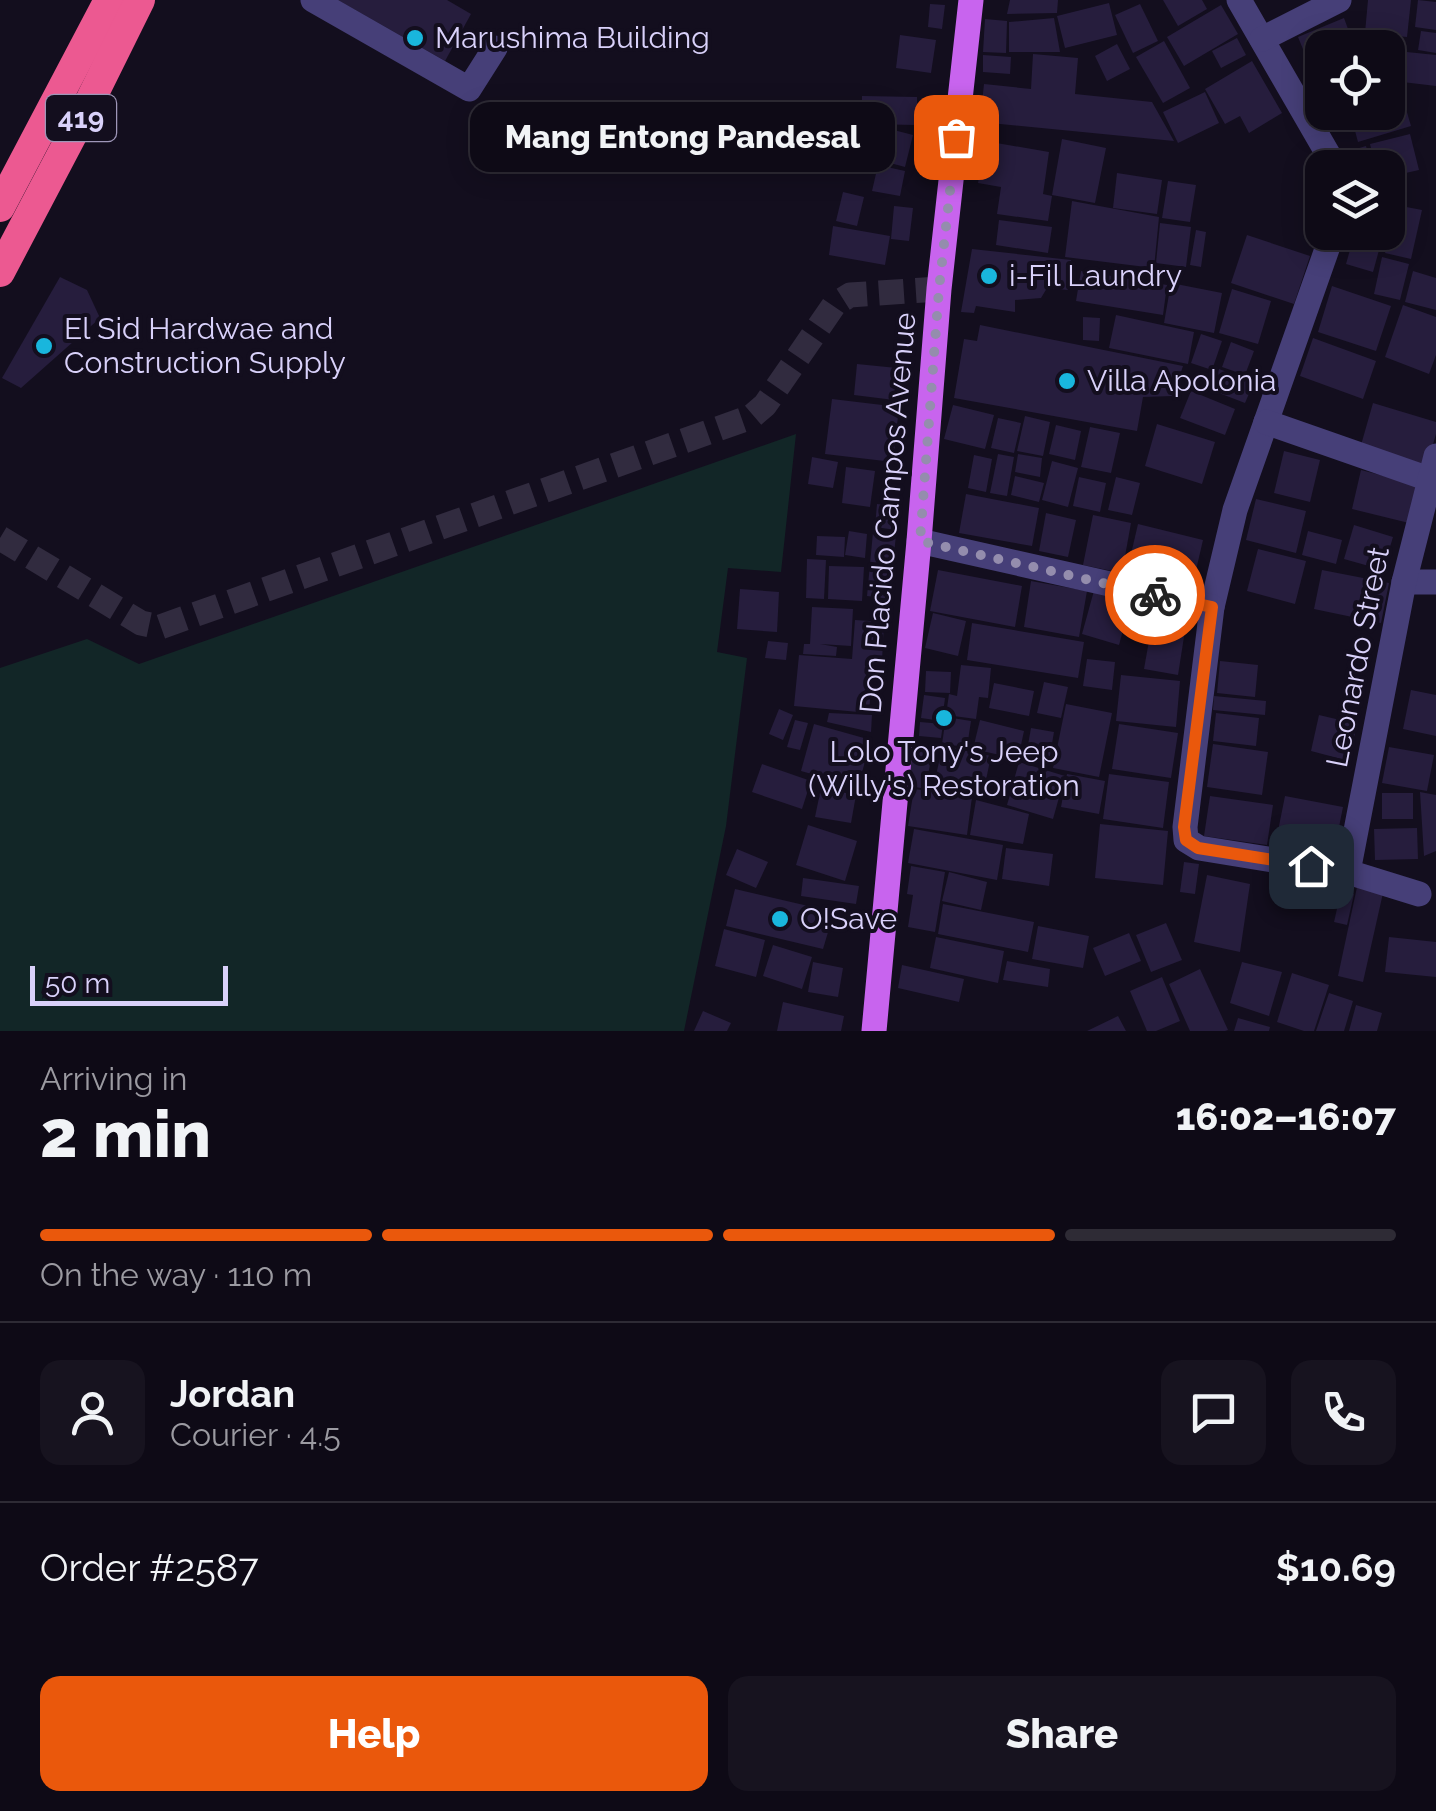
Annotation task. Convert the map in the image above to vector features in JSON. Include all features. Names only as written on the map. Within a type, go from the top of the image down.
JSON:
[{"type":"highway","name":"419","points":[[0,207],[109,0]]},
{"type":"highway","name":"419","points":[[0,272],[140,0]]},
{"type":"main road","name":"Don Placido Campos Avenue","points":[[874,1031],[920,541],[939,289],[971,0]]},
{"type":"street","points":[[313,0],[470,89],[494,48]]},
{"type":"street","points":[[1239,0],[1326,150]]},
{"type":"street","points":[[1262,38],[1339,0]]},
{"type":"street","points":[[1327,250],[1234,510],[1212,607],[1184,827],[1186,840],[1198,848],[1348,872],[1419,894]]},
{"type":"street","points":[[1266,422],[1433,468]]},
{"type":"street","name":"Leonardo Street","points":[[1348,872],[1404,582],[1433,468]]},
{"type":"street","points":[[920,541],[1212,607]]},
{"type":"street","points":[[1404,582],[1436,582]]},
{"type":"green space","points":[[796,434],[781,572],[728,568],[717,652],[747,658],[726,826],[684,1031],[0,1031],[0,668],[87,639],[139,664]]},
{"type":"building","points":[[338,0],[447,0],[471,14],[445,61]]},
{"type":"building","points":[[1010,0],[1058,0],[1057,13],[1007,14]]},
{"type":"building","points":[[1163,0],[1202,0],[1207,9],[1178,26]]},
{"type":"building","points":[[1368,0],[1411,0],[1407,37],[1405,30],[1365,30]]},
{"type":"building","points":[[1418,0],[1436,2],[1436,30],[1415,27]]},
{"type":"building","points":[[1109,3],[1117,35],[1065,48],[1057,16]]},
{"type":"building","points":[[930,4],[945,5],[942,29],[928,27]]},
{"type":"building","points":[[1140,4],[1158,41],[1133,53],[1115,15]]},
{"type":"building","points":[[1221,5],[1238,34],[1184,66],[1167,37]]},
{"type":"building","points":[[1054,18],[1060,52],[1009,52],[1009,22]]},
{"type":"building","points":[[1344,18],[1348,30],[1315,30]]},
{"type":"building","points":[[985,19],[1007,21],[1006,53],[983,52]]},
{"type":"building","points":[[1421,31],[1436,33],[1436,53],[1418,50]]},
{"type":"building","points":[[1305,34],[1305,54],[1298,37]]},
{"type":"building","points":[[900,35],[936,40],[931,73],[896,68]]},
{"type":"building","points":[[1237,38],[1246,55],[1221,68],[1212,51]]},
{"type":"building","points":[[1164,41],[1190,88],[1163,103],[1136,57]]},
{"type":"building","points":[[1117,44],[1130,69],[1107,81],[1095,56]]},
{"type":"building","points":[[1405,52],[1436,55],[1436,86],[1405,82]]},
{"type":"building","points":[[1033,54],[1078,58],[1075,94],[1152,102],[1174,141],[980,122],[984,84],[1031,89]]},
{"type":"building","points":[[983,55],[1011,57],[1010,74],[983,72]]},
{"type":"building","points":[[1252,61],[1282,113],[1249,133],[1240,116],[1225,124],[1205,89]]},
{"type":"building","points":[[1205,92],[1219,123],[1178,143],[1163,112]]},
{"type":"building","points":[[862,96],[917,97],[917,125],[862,124]]},
{"type":"building","points":[[1405,106],[1411,126],[1405,128]]},
{"type":"building","points":[[857,128],[877,131],[873,161],[853,159]]},
{"type":"building","points":[[886,128],[913,135],[905,167],[879,160]]},
{"type":"building","points":[[1355,130],[1398,130],[1358,142]]},
{"type":"building","points":[[1410,134],[1419,170],[1405,173],[1405,150],[1372,150],[1370,144]]},
{"type":"building","points":[[1062,139],[1106,148],[1095,203],[1052,195]]},
{"type":"building","points":[[985,141],[1049,152],[1043,194],[1052,196],[1048,221],[997,214],[1001,187],[978,183]]},
{"type":"building","points":[[878,165],[905,171],[900,196],[872,191]]},
{"type":"building","points":[[1117,173],[1162,180],[1157,214],[1113,208]]},
{"type":"building","points":[[1168,181],[1196,185],[1190,222],[1162,218]]},
{"type":"building","points":[[843,192],[864,197],[857,226],[836,221]]},
{"type":"building","points":[[1072,201],[1159,217],[1154,268],[1065,257]]},
{"type":"building","points":[[894,206],[913,208],[909,241],[891,239]]},
{"type":"building","points":[[1405,207],[1422,210],[1411,259],[1385,253],[1405,250]]},
{"type":"building","points":[[999,220],[1052,227],[1048,253],[996,245]]},
{"type":"building","points":[[1160,223],[1191,227],[1186,267],[1156,263]]},
{"type":"building","points":[[833,226],[890,236],[885,265],[829,255]]},
{"type":"building","points":[[1196,230],[1206,232],[1201,267],[1190,265]]},
{"type":"building","points":[[1247,235],[1310,256],[1294,304],[1231,283]]},
{"type":"building","points":[[972,249],[1071,260],[1068,290],[1047,288],[1041,298],[1015,300],[1015,312],[976,306],[974,313],[961,312]]},
{"type":"building","points":[[1350,250],[1379,250],[1373,272],[1346,264]]},
{"type":"building","points":[[1382,257],[1409,264],[1400,300],[1374,294]]},
{"type":"building","points":[[1081,271],[1167,285],[1163,315],[1076,301]]},
{"type":"building","points":[[1413,271],[1436,278],[1436,310],[1405,302]]},
{"type":"building","name":"El Sid Hardwae and Construction Supply","points":[[60,277],[87,290],[100,318],[21,388],[2,378]]},
{"type":"building","points":[[1171,283],[1222,293],[1214,333],[1164,323]]},
{"type":"building","points":[[1332,286],[1391,306],[1376,351],[1318,332]]},
{"type":"building","points":[[1232,289],[1271,301],[1258,344],[1219,333]]},
{"type":"building","points":[[1403,305],[1436,317],[1436,355],[1429,374],[1385,357]]},
{"type":"building","points":[[1116,315],[1194,332],[1188,364],[1109,348]]},
{"type":"building","points":[[1083,317],[1100,318],[1099,341],[1083,340]]},
{"type":"building","name":"Villa Apolonia","points":[[980,325],[1183,366],[1173,396],[1143,397],[1137,431],[954,398],[964,339],[977,341]]},
{"type":"building","points":[[1201,334],[1222,341],[1212,370],[1191,363]]},
{"type":"building","points":[[1313,338],[1376,361],[1363,399],[1300,376]]},
{"type":"building","points":[[1231,342],[1254,351],[1245,375],[1222,367]]},
{"type":"building","points":[[857,364],[897,368],[894,400],[854,395]]},
{"type":"building","points":[[1219,369],[1254,382],[1245,403],[1211,390]]},
{"type":"building","points":[[1191,391],[1235,409],[1225,435],[1180,418]]},
{"type":"building","points":[[832,399],[899,407],[893,462],[825,454]]},
{"type":"building","points":[[1373,403],[1436,422],[1425,472],[1359,452]]},
{"type":"building","points":[[953,405],[994,415],[985,449],[944,439]]},
{"type":"building","points":[[1025,416],[1050,422],[1043,456],[1017,451]]},
{"type":"building","points":[[998,418],[1021,423],[1014,453],[991,448]]},
{"type":"building","points":[[1157,424],[1215,442],[1202,484],[1145,466]]},
{"type":"building","points":[[1056,425],[1081,431],[1075,460],[1049,454]]},
{"type":"building","points":[[1090,427],[1120,433],[1111,473],[1081,467]]},
{"type":"building","points":[[1284,451],[1320,460],[1310,502],[1274,493]]},
{"type":"building","points":[[998,454],[1014,457],[1007,496],[990,493]]},
{"type":"building","points":[[1018,454],[1042,458],[1040,477],[1015,472]]},
{"type":"building","points":[[974,455],[992,459],[986,492],[968,488]]},
{"type":"building","points":[[812,457],[838,462],[833,488],[808,484]]},
{"type":"building","points":[[1052,461],[1078,468],[1068,507],[1042,500]]},
{"type":"building","points":[[846,467],[875,471],[870,507],[842,503]]},
{"type":"building","points":[[1361,470],[1419,485],[1409,523],[1352,509]]},
{"type":"building","points":[[1015,476],[1044,483],[1039,502],[1011,495]]},
{"type":"building","points":[[1079,477],[1106,483],[1100,512],[1073,506]]},
{"type":"building","points":[[1116,477],[1140,483],[1132,515],[1108,510]]},
{"type":"building","points":[[966,494],[1039,508],[1032,546],[959,533]]},
{"type":"building","points":[[1256,499],[1306,511],[1296,553],[1246,540]]},
{"type":"building","points":[[877,504],[899,507],[896,530],[875,527]]},
{"type":"building","points":[[1046,513],[1076,520],[1068,557],[1039,551]]},
{"type":"building","points":[[1093,515],[1131,523],[1122,573],[1083,565]]},
{"type":"building","points":[[1138,524],[1203,540],[1193,583],[1128,567]]},
{"type":"building","points":[[1354,525],[1393,537],[1383,570],[1344,559]]},
{"type":"building","points":[[849,531],[867,534],[865,558],[845,555]]},
{"type":"building","points":[[1308,531],[1342,540],[1336,564],[1302,555]]},
{"type":"building","points":[[873,532],[896,534],[890,599],[867,596]]},
{"type":"building","points":[[817,536],[845,537],[844,557],[816,555]]},
{"type":"building","points":[[1258,549],[1306,561],[1295,604],[1247,591]]},
{"type":"building","points":[[807,559],[826,560],[824,599],[806,598]]},
{"type":"building","points":[[829,566],[864,567],[862,601],[828,599]]},
{"type":"building","points":[[938,570],[1022,586],[1015,627],[930,611]]},
{"type":"building","points":[[1322,570],[1389,583],[1381,623],[1314,609]]},
{"type":"building","points":[[1031,581],[1087,591],[1079,637],[1024,627]]},
{"type":"building","points":[[1095,587],[1132,597],[1119,645],[1082,634]]},
{"type":"building","points":[[740,589],[779,592],[777,632],[737,629]]},
{"type":"building","points":[[812,607],[853,609],[851,646],[820,644],[837,647],[836,656],[803,654],[804,644],[810,644]]},
{"type":"building","points":[[933,613],[966,621],[958,656],[925,648]]},
{"type":"building","points":[[1153,618],[1186,624],[1178,675],[1144,669]]},
{"type":"building","points":[[855,620],[884,622],[882,661],[873,661],[869,713],[794,706],[799,655],[852,659]]},
{"type":"building","points":[[972,623],[1084,642],[1078,678],[967,660]]},
{"type":"building","points":[[768,641],[788,643],[786,660],[765,658]]},
{"type":"building","points":[[1087,659],[1115,662],[1112,690],[1083,686]]},
{"type":"building","points":[[1220,661],[1258,665],[1255,697],[1217,693]]},
{"type":"building","points":[[961,665],[991,668],[988,698],[979,697],[976,719],[946,715],[949,694],[957,696]]},
{"type":"building","points":[[926,671],[951,672],[950,693],[925,692]]},
{"type":"building","points":[[1121,675],[1180,681],[1176,727],[1116,721]]},
{"type":"building","points":[[1044,682],[1068,687],[1061,718],[1037,713]]},
{"type":"building","points":[[994,683],[1034,691],[1029,716],[989,708]]},
{"type":"building","points":[[1411,690],[1436,695],[1436,736],[1403,729]]},
{"type":"building","points":[[924,695],[945,698],[942,721],[921,718]]},
{"type":"building","points":[[1214,696],[1266,701],[1265,715],[1213,710]]},
{"type":"building","points":[[1066,704],[1112,713],[1099,777],[1053,768]]},
{"type":"building","points":[[779,709],[793,715],[783,740],[769,734]]},
{"type":"building","points":[[829,713],[872,715],[871,732],[827,722]]},
{"type":"building","points":[[1216,713],[1259,718],[1256,746],[1213,741]]},
{"type":"building","points":[[1319,715],[1357,724],[1349,761],[1311,751]]},
{"type":"building","points":[[946,717],[971,721],[967,747],[942,744]]},
{"type":"building","points":[[795,720],[808,723],[800,750],[787,747]]},
{"type":"building","points":[[980,720],[1024,731],[1018,759],[973,749]]},
{"type":"building","points":[[920,722],[943,724],[941,738],[919,736]]},
{"type":"building","points":[[814,724],[871,740],[858,787],[801,771]]},
{"type":"building","points":[[1119,724],[1178,733],[1171,778],[1112,769]]},
{"type":"building","points":[[1031,728],[1054,732],[1049,761],[1026,756]]},
{"type":"building","points":[[1213,744],[1268,752],[1262,795],[1207,787]]},
{"type":"building","points":[[943,745],[991,756],[982,799],[933,788]]},
{"type":"building","points":[[1389,747],[1434,755],[1427,791],[1382,783]]},
{"type":"building","points":[[910,748],[932,751],[926,789],[905,785]]},
{"type":"building","points":[[1019,762],[1065,776],[1053,819],[1007,805]]},
{"type":"building","points":[[762,764],[811,781],[802,809],[752,792]]},
{"type":"building","points":[[1067,774],[1105,781],[1099,814],[1061,807]]},
{"type":"building","points":[[1109,774],[1169,782],[1163,828],[1103,819]]},
{"type":"building","points":[[821,788],[856,795],[851,823],[815,817]]},
{"type":"building","points":[[914,789],[972,797],[967,835],[908,826]]},
{"type":"building","points":[[1420,792],[1436,795],[1436,851],[1424,856]]},
{"type":"building","points":[[1382,793],[1413,793],[1413,819],[1382,819]]},
{"type":"building","points":[[1210,796],[1273,805],[1267,845],[1204,836]]},
{"type":"building","points":[[1285,796],[1343,807],[1335,847],[1277,836]]},
{"type":"building","points":[[976,800],[1029,814],[1023,844],[970,835]]},
{"type":"building","points":[[1100,824],[1168,831],[1163,885],[1095,878]]},
{"type":"building","points":[[808,825],[857,841],[845,881],[796,865]]},
{"type":"building","points":[[1417,828],[1418,859],[1375,860],[1374,829]]},
{"type":"building","points":[[914,829],[1003,845],[997,880],[908,863]]},
{"type":"building","points":[[1006,848],[1053,854],[1049,886],[1002,879]]},
{"type":"building","points":[[737,849],[768,862],[756,888],[726,875]]},
{"type":"building","points":[[1184,862],[1199,864],[1195,894],[1180,892]]},
{"type":"building","points":[[911,866],[945,872],[935,932],[908,927],[913,895],[907,894]]},
{"type":"building","points":[[949,872],[987,882],[981,910],[942,901]]},
{"type":"building","points":[[1207,875],[1250,884],[1240,952],[1194,942]]},
{"type":"building","points":[[803,878],[859,886],[856,904],[801,896]]},
{"type":"building","points":[[1357,887],[1383,893],[1363,982],[1338,976]]},
{"type":"building","name":"O!Save","points":[[735,889],[834,912],[823,949],[726,926]]},
{"type":"building","points":[[1341,891],[1354,894],[1347,925],[1334,922]]},
{"type":"building","points":[[943,904],[1034,922],[1028,952],[938,934]]},
{"type":"building","points":[[1166,923],[1182,960],[1151,972],[1136,935]]},
{"type":"building","points":[[1038,926],[1089,936],[1083,968],[1032,959]]},
{"type":"building","points":[[724,929],[765,940],[756,977],[715,966]]},
{"type":"building","points":[[1129,933],[1141,961],[1105,976],[1093,948]]},
{"type":"building","points":[[936,937],[1004,951],[998,983],[930,968]]},
{"type":"building","points":[[1389,937],[1436,942],[1436,977],[1385,972]]},
{"type":"building","points":[[773,945],[812,957],[802,989],[763,976]]},
{"type":"building","points":[[1007,961],[1050,969],[1048,987],[1003,980]]},
{"type":"building","points":[[813,962],[843,968],[838,997],[808,992]]},
{"type":"building","points":[[1242,962],[1282,972],[1269,1016],[1230,1003]]},
{"type":"building","points":[[902,965],[964,979],[959,1002],[898,988]]},
{"type":"building","points":[[1200,969],[1228,1030],[1190,1031],[1169,984]]},
{"type":"building","points":[[1292,973],[1329,985],[1314,1031],[1277,1022]]},
{"type":"building","points":[[1162,977],[1180,1021],[1147,1031],[1130,991]]},
{"type":"building","points":[[1329,993],[1353,1001],[1344,1031],[1316,1031]]},
{"type":"building","points":[[783,1002],[844,1016],[841,1031],[777,1031]]},
{"type":"building","points":[[1356,1005],[1382,1013],[1377,1031],[1349,1031]]},
{"type":"building","points":[[703,1011],[731,1023],[727,1031],[694,1031]]},
{"type":"building","points":[[1118,1016],[1126,1031],[1087,1031]]},
{"type":"building","points":[[1238,1018],[1270,1027],[1269,1031],[1234,1031]]},
{"type":"tunnel","points":[[0,538],[141,623],[160,627],[751,417],[765,405],[834,305],[850,295],[939,289]]},
{"type":"way so far","points":[[956,137],[939,289],[920,541],[1155,595]]},
{"type":"place","name":"Marushima Building","points":[[415,38]]},
{"type":"place","name":"Mang Entong Pandesal","points":[[956,137]]},
{"type":"place","name":"i-Fil Laundry","points":[[989,276]]},
{"type":"place","name":"El Sid Hardwae and Construction Supply","points":[[44,346]]},
{"type":"place","name":"Villa Apolonia","points":[[1067,381]]},
{"type":"place","name":"Lolo Tony's Jeep (Willy's) Restoration","points":[[944,718]]},
{"type":"place","name":"O!Save","points":[[780,919]]},
{"type":"route","points":[[1155,595],[1212,607],[1184,827],[1186,840],[1198,848],[1311,866]]}]
